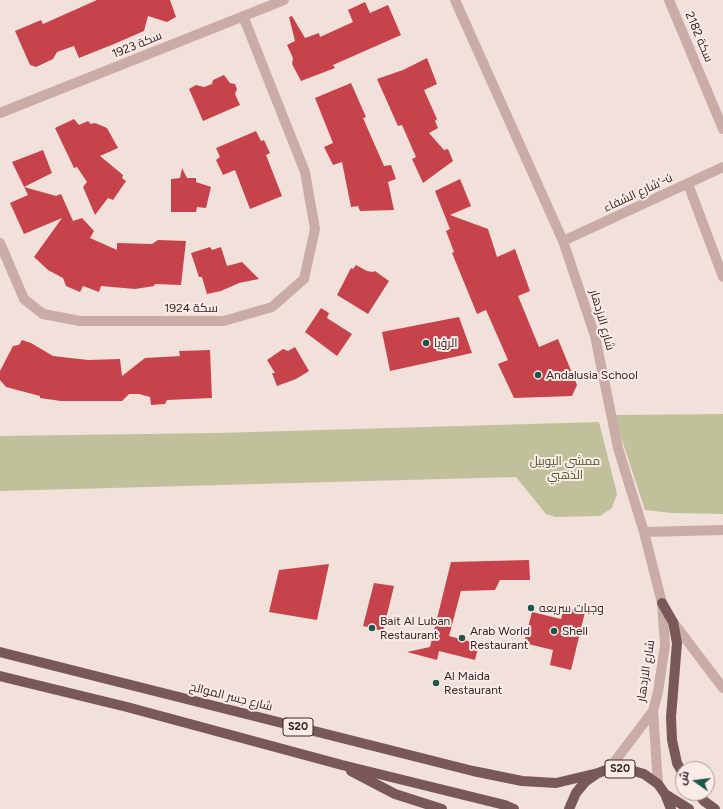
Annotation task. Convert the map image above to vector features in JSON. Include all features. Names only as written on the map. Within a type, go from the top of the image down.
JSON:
[{"type":"main road","points":[[662,603],[673,622],[677,643],[671,717],[672,740],[677,761]]},
{"type":"main road","name":"شارع جسر الموالح","points":[[0,652],[522,782],[549,783],[573,780],[598,774]]},
{"type":"main road","name":"S20","points":[[0,676],[127,707],[342,766],[505,805],[514,809]]},
{"type":"main road","points":[[342,766],[395,794],[442,809]]},
{"type":"main road","name":"S20","points":[[569,809],[576,793],[585,782],[609,769],[627,769],[644,774],[658,784],[665,794],[671,809]]},
{"type":"main road","name":"S20","points":[[665,794],[689,809]]},
{"type":"main road","points":[[704,801],[716,809]]},
{"type":"street","name":"سكة 1923","points":[[0,113],[284,0]]},
{"type":"street","name":"شارع الازدهار","points":[[455,0],[563,242],[595,336],[618,448],[644,532],[662,603],[665,645],[658,692],[653,711],[658,784]]},
{"type":"street","name":"سكة 2182","points":[[669,0],[723,129]]},
{"type":"street","name":"سكة 1924","points":[[0,243],[24,298],[43,314],[80,321],[224,321],[272,307],[304,279],[315,229],[305,172],[243,16]]},
{"type":"street","name":"شارع الشفاء'-ú","points":[[563,242],[723,167]]},
{"type":"street","points":[[688,184],[723,277]]},
{"type":"street","points":[[644,532],[723,530]]},
{"type":"street","points":[[673,622],[723,688]]},
{"type":"street","name":"شارع الازدهار","points":[[609,769],[653,711]]},
{"type":"green space","name":"ممشى اليوبيل الذهبي","points":[[723,414],[723,514],[672,513],[645,510],[621,437],[616,415]]},
{"type":"green space","name":"ممشى اليوبيل الذهبي","points":[[599,422],[617,494],[612,508],[600,516],[555,517],[546,514],[516,477],[0,491],[0,436],[217,433]]},
{"type":"building","points":[[97,0],[170,0],[176,17],[167,22],[148,16],[144,31],[114,44],[79,58],[74,46],[57,52],[53,59],[36,67],[30,65],[15,31],[41,20],[43,24]]},
{"type":"building","points":[[365,2],[370,13],[388,5],[401,35],[333,65],[335,68],[301,81],[292,64],[293,58],[287,45],[295,41],[289,17],[292,16],[305,38],[319,33],[320,37],[353,22],[348,10]]},
{"type":"building","points":[[427,58],[437,84],[424,90],[437,119],[435,121],[438,128],[429,133],[444,150],[448,149],[453,161],[423,183],[412,159],[416,157],[402,125],[398,126],[377,79],[403,70]]},
{"type":"building","points":[[224,75],[230,83],[235,84],[237,89],[235,94],[240,105],[203,121],[189,89],[196,85],[204,87],[212,84],[213,80]]},
{"type":"building","points":[[351,83],[366,117],[363,118],[384,166],[391,165],[396,179],[388,182],[394,210],[360,211],[358,206],[351,207],[342,162],[333,165],[324,147],[333,143],[315,98]]},
{"type":"building","points":[[74,119],[79,125],[88,121],[91,124],[95,123],[107,128],[118,148],[100,156],[123,175],[122,178],[126,181],[113,200],[108,198],[95,215],[83,187],[87,182],[77,167],[74,168],[55,128]]},
{"type":"building","points":[[256,131],[261,141],[264,140],[270,153],[266,155],[282,196],[250,209],[235,170],[223,175],[216,160],[220,157],[216,148]]},
{"type":"building","points":[[43,150],[52,173],[24,187],[12,162]]},
{"type":"building","points":[[182,168],[187,178],[196,178],[196,182],[211,187],[206,208],[197,207],[196,212],[171,212],[171,179],[180,178]]},
{"type":"building","points":[[460,179],[471,206],[450,215],[488,229],[497,257],[515,249],[530,291],[518,296],[539,347],[558,339],[577,385],[572,396],[514,398],[498,364],[508,360],[486,310],[477,314],[452,253],[454,252],[446,231],[450,229],[435,191]]},
{"type":"building","points":[[24,187],[56,196],[61,194],[73,221],[82,218],[94,231],[90,238],[117,250],[117,243],[152,244],[158,240],[186,241],[181,285],[155,284],[154,286],[135,289],[101,286],[99,292],[83,286],[80,292],[66,286],[63,278],[48,270],[34,257],[62,218],[24,234],[10,203],[28,195]]},
{"type":"building","points":[[210,247],[212,250],[221,247],[227,266],[242,262],[259,279],[239,283],[221,291],[207,294],[202,277],[199,277],[191,253]]},
{"type":"building","points":[[356,265],[367,271],[375,271],[389,281],[368,314],[337,295],[351,268],[353,269]]},
{"type":"building","points":[[321,308],[329,313],[327,318],[352,334],[337,356],[305,332]]},
{"type":"building","name":"الرؤيا","points":[[459,317],[472,353],[390,371],[382,332]]},
{"type":"building","points":[[22,340],[31,343],[53,356],[88,360],[120,359],[122,376],[145,358],[180,356],[179,351],[210,350],[212,398],[167,400],[165,404],[151,405],[150,397],[139,394],[129,394],[122,401],[61,401],[40,398],[40,396],[6,387],[0,380],[0,371],[13,346],[19,345]]},
{"type":"building","points":[[295,347],[309,371],[296,379],[277,386],[272,373],[275,373],[267,360],[283,349],[288,351]]},
{"type":"building","points":[[529,560],[530,580],[500,580],[495,590],[461,591],[449,636],[479,644],[475,660],[439,651],[437,660],[407,652],[430,647],[451,562]]},
{"type":"building","points":[[329,564],[317,620],[269,612],[279,570]]},
{"type":"building","points":[[374,583],[394,586],[383,631],[363,626]]},
{"type":"building","name":"Shell","points":[[564,607],[585,612],[571,670],[550,665],[553,650],[524,643],[532,612],[561,619]]},
{"type":"place","name":"الرؤيا","points":[[426,343]]},
{"type":"place","name":"Andalusia School","points":[[538,375]]},
{"type":"place","name":"وجبات سريعه","points":[[531,608]]},
{"type":"place","name":"Bait Al Luban Restaurant","points":[[372,628]]},
{"type":"place","name":"Shell","points":[[554,631]]},
{"type":"place","name":"Arab World Restaurant","points":[[462,638]]},
{"type":"place","name":"Al Maida Restaurant","points":[[436,683]]}]
